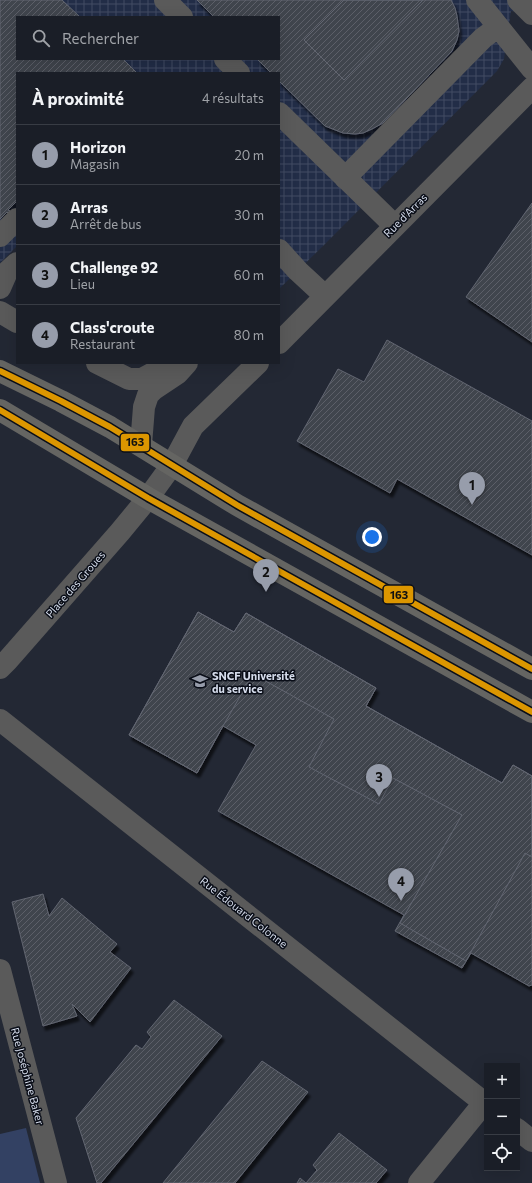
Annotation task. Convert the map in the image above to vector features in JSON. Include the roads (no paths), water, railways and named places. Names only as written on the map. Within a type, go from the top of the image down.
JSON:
[{"type":"main road","points":[[0,371],[110,427],[237,505],[532,669]]},
{"type":"main road","points":[[0,410],[148,498],[532,712]]},
{"type":"street","points":[[165,0],[181,16]]},
{"type":"street","points":[[477,0],[532,69]]},
{"type":"street","points":[[345,178],[483,38],[498,26]]},
{"type":"street","points":[[225,60],[238,72]]},
{"type":"street","name":"Rue d'Arras","points":[[281,336],[325,296],[532,88]]},
{"type":"street","points":[[280,114],[394,226]]},
{"type":"street","points":[[0,236],[16,220]]},
{"type":"street","points":[[280,251],[298,271],[325,296]]},
{"type":"street","points":[[0,288],[8,272],[16,264]]},
{"type":"street","points":[[0,312],[16,321]]},
{"type":"street","points":[[99,364],[129,379],[142,379],[168,364]]},
{"type":"street","points":[[141,445],[144,407],[148,395],[154,388],[178,373],[186,364]]},
{"type":"street","points":[[148,498],[172,464],[193,426],[257,364]]},
{"type":"street","name":"Place des Groues","points":[[0,668],[8,661],[148,498]]},
{"type":"street","name":"Rue Édouard Colonne","points":[[0,720],[484,1102]]},
{"type":"street","name":"Rue Joséphine Baker","points":[[0,970],[56,1183]]},
{"type":"street","points":[[419,1183],[484,1106]]},
{"type":"street","points":[[520,1131],[532,1141]]},
{"type":"place","name":"Horizon","points":[[472,505]]},
{"type":"place","name":"Arras","points":[[266,592]]},
{"type":"place","name":"SNCF Université du service","points":[[200,681]]},
{"type":"place","name":"Challenge 92","points":[[379,797]]},
{"type":"place","name":"Class'croute","points":[[401,901]]}]
